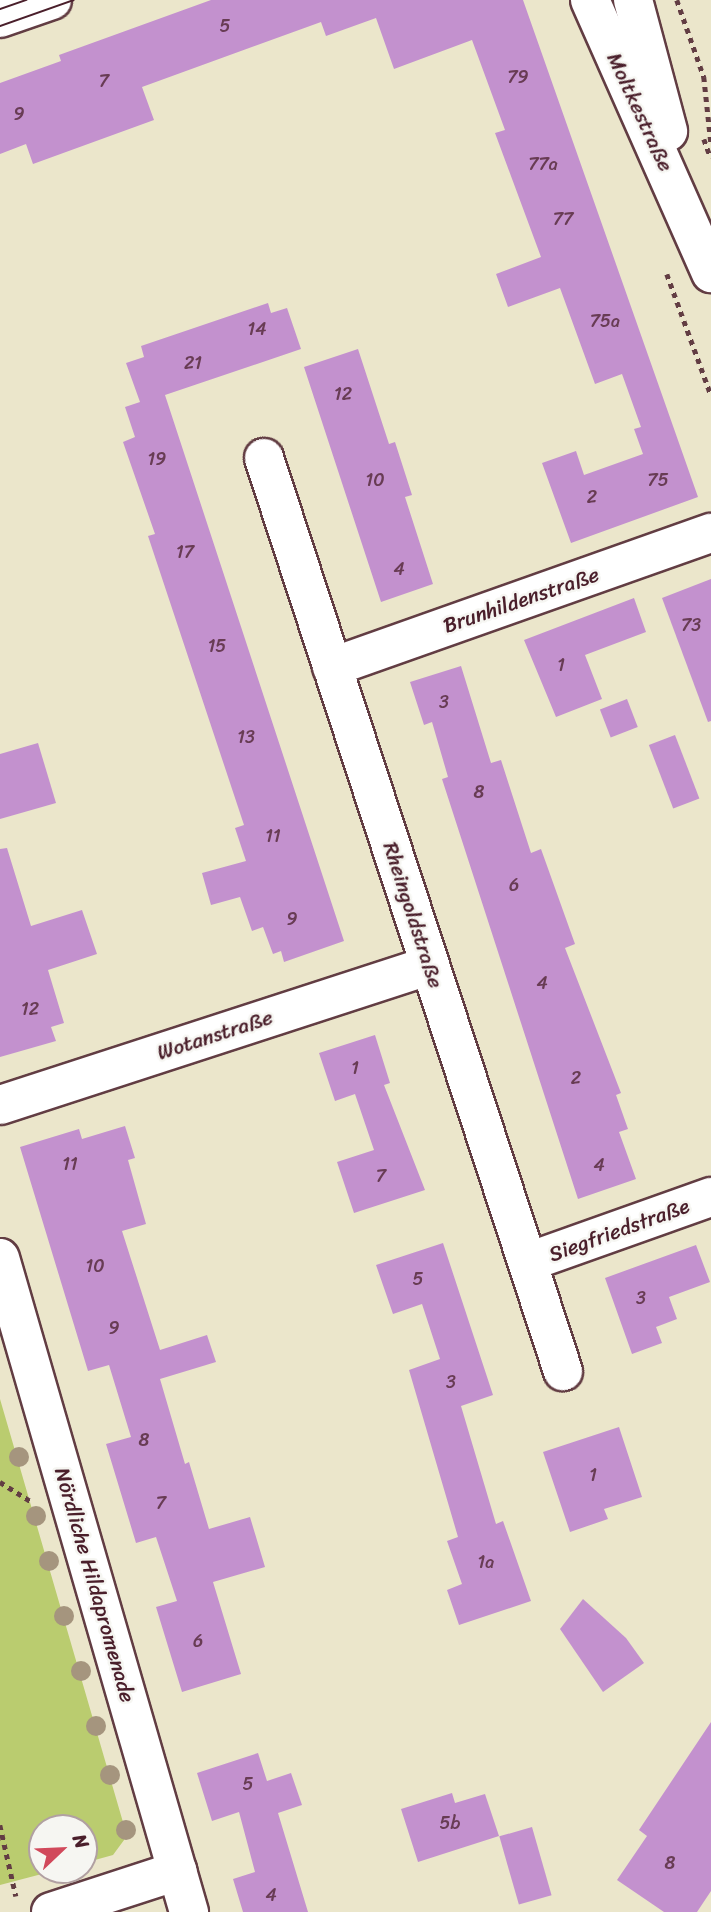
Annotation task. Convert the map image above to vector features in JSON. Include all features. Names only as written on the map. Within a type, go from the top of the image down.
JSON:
[{"type":"street","points":[[0,18],[52,0]]},
{"type":"street","name":"Moltkestraße","points":[[590,0],[693,224],[711,273]]},
{"type":"street","name":"Moltkestraße","points":[[633,0],[693,224]]},
{"type":"street","name":"Rheingoldstraße","points":[[264,458],[563,1371]]},
{"type":"street","name":"Brunhildenstraße","points":[[332,667],[711,533]]},
{"type":"street","name":"Wotanstraße","points":[[0,1105],[430,965]]},
{"type":"street","name":"Siegfriedstraße","points":[[528,1262],[711,1197]]},
{"type":"street","name":"Nördliche Hildapromenade","points":[[0,1258],[189,1912]]},
{"type":"street","points":[[34,1906],[177,1871]]},
{"type":"path","points":[[677,0],[704,77],[711,143]]},
{"type":"path","points":[[0,1482],[40,1507]]},
{"type":"path","points":[[0,1825],[15,1877],[34,1906]]},
{"type":"green space","points":[[0,1399],[127,1836],[113,1855],[98,1859],[98,1814],[28,1814],[28,1878],[0,1885]]},
{"type":"building","points":[[211,0],[523,0],[698,497],[571,543],[542,463],[576,451],[584,475],[643,454],[634,429],[641,427],[622,374],[595,384],[560,288],[508,307],[496,274],[541,257],[495,133],[505,130],[472,40],[394,69],[376,18],[326,36],[321,22],[142,87],[154,120],[33,164],[26,144],[0,154],[0,83],[61,61],[59,55]]},
{"type":"building","points":[[268,303],[271,313],[287,308],[301,349],[165,395],[344,941],[284,962],[281,951],[273,954],[263,927],[252,931],[240,897],[211,905],[202,873],[246,861],[235,828],[244,825],[148,536],[155,534],[123,442],[135,437],[125,407],[140,402],[126,363],[144,357],[141,346]]},
{"type":"building","points":[[358,349],[389,444],[395,442],[412,495],[405,497],[433,584],[381,602],[304,367]]},
{"type":"building","points":[[711,579],[711,721],[708,722],[662,598]]},
{"type":"building","points":[[634,598],[646,632],[585,655],[602,699],[556,717],[524,640]]},
{"type":"building","points":[[461,666],[491,763],[501,760],[531,853],[541,849],[575,944],[565,948],[621,1093],[616,1095],[628,1129],[619,1132],[636,1179],[578,1199],[442,779],[448,777],[432,722],[424,725],[410,682]]},
{"type":"building","points":[[627,699],[638,727],[611,737],[600,709]]},
{"type":"building","points":[[675,735],[699,798],[673,809],[649,745]]},
{"type":"building","points":[[38,743],[56,803],[0,819],[0,754]]},
{"type":"building","points":[[7,848],[31,926],[82,910],[97,954],[48,970],[64,1023],[51,1027],[56,1041],[0,1057],[0,849]]},
{"type":"building","points":[[375,1035],[390,1083],[384,1085],[425,1190],[354,1213],[337,1162],[374,1150],[355,1094],[335,1101],[319,1053]]},
{"type":"building","points":[[125,1126],[135,1158],[128,1160],[146,1224],[122,1231],[160,1350],[207,1335],[216,1362],[160,1379],[185,1464],[189,1462],[209,1529],[250,1517],[265,1567],[213,1582],[241,1674],[182,1692],[156,1607],[177,1601],[156,1537],[136,1543],[106,1444],[131,1437],[109,1365],[88,1371],[20,1147],[79,1129],[82,1139]]},
{"type":"building","points":[[443,1243],[493,1395],[461,1406],[496,1524],[503,1521],[531,1601],[459,1625],[447,1590],[462,1584],[447,1541],[458,1537],[409,1370],[440,1359],[422,1304],[393,1314],[376,1265]]},
{"type":"building","points":[[696,1245],[710,1282],[669,1297],[677,1319],[656,1327],[662,1343],[632,1354],[605,1278]]},
{"type":"building","points":[[619,1427],[642,1497],[604,1509],[608,1519],[570,1532],[543,1452]]},
{"type":"building","points":[[583,1599],[626,1638],[644,1663],[603,1692],[560,1629]]},
{"type":"building","points":[[711,1722],[711,1891],[697,1912],[664,1912],[617,1880],[647,1836],[639,1830]]},
{"type":"building","points":[[258,1753],[267,1781],[291,1773],[302,1805],[278,1813],[308,1912],[243,1912],[233,1879],[255,1872],[239,1812],[212,1821],[197,1773]]},
{"type":"building","points":[[452,1793],[455,1803],[485,1794],[499,1836],[418,1862],[401,1809]]},
{"type":"building","points":[[532,1827],[552,1895],[519,1905],[499,1836]]},
{"type":"tram line","points":[[0,9],[26,0]]},
{"type":"tram line","points":[[0,26],[74,0]]}]
